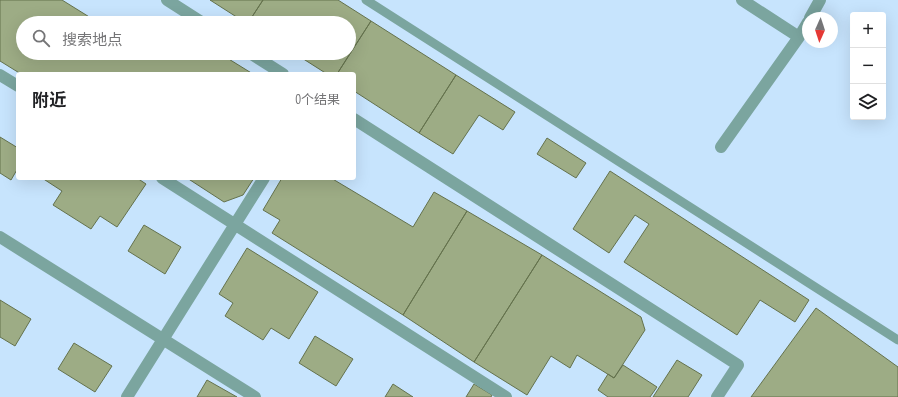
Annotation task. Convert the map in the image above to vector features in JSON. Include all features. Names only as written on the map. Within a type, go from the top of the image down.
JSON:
[{"type":"street","points":[[167,0],[192,16]]},
{"type":"street","points":[[742,0],[799,37]]},
{"type":"street","points":[[813,12],[820,0]]},
{"type":"street","points":[[721,147],[802,32]]},
{"type":"street","points":[[261,60],[280,72]]},
{"type":"street","points":[[0,75],[16,85]]},
{"type":"street","points":[[356,120],[738,364],[717,397]]},
{"type":"street","points":[[165,180],[506,397]]},
{"type":"street","points":[[127,397],[263,180]]},
{"type":"street","points":[[0,237],[255,397]]},
{"type":"lane","points":[[366,0],[898,340]]},
{"type":"building","points":[[0,0],[62,0],[88,16],[16,16],[16,60],[230,60],[250,72],[18,72],[0,61]]},
{"type":"building","points":[[210,0],[263,0],[253,16],[235,16]]},
{"type":"building","points":[[263,0],[338,0],[371,21],[356,44],[356,16],[253,16]]},
{"type":"building","points":[[371,21],[456,75],[419,133],[356,92],[356,72],[338,72],[346,60],[356,60],[356,44]]},
{"type":"building","points":[[305,60],[346,60],[338,72],[324,72]]},
{"type":"building","points":[[456,75],[515,112],[503,130],[479,115],[453,154],[419,133]]},
{"type":"building","points":[[0,137],[16,147],[16,171],[11,180],[0,173]]},
{"type":"building","points":[[547,138],[586,163],[576,178],[537,154]]},
{"type":"building","points":[[610,171],[809,300],[795,322],[760,300],[737,335],[624,262],[649,224],[635,215],[609,253],[573,229]]},
{"type":"building","points":[[45,180],[140,180],[146,184],[117,227],[100,216],[91,229],[53,205],[62,191]]},
{"type":"building","points":[[190,180],[253,180],[243,195],[224,202]]},
{"type":"building","points":[[281,180],[334,180],[413,227],[434,192],[467,211],[403,315],[272,233],[280,220],[263,210]]},
{"type":"building","points":[[467,211],[542,255],[474,362],[403,315]]},
{"type":"building","points":[[144,225],[181,247],[165,274],[128,251]]},
{"type":"building","points":[[247,248],[318,292],[289,339],[271,328],[263,340],[225,316],[233,303],[219,294]]},
{"type":"building","points":[[542,255],[641,317],[645,330],[614,378],[577,355],[570,368],[551,356],[527,395],[474,362]]},
{"type":"building","points":[[0,300],[31,319],[15,346],[0,337]]},
{"type":"building","points":[[816,308],[898,367],[898,397],[751,397]]},
{"type":"building","points":[[315,336],[353,359],[336,386],[299,363]]},
{"type":"building","points":[[74,343],[112,366],[95,392],[58,369]]},
{"type":"building","points":[[677,360],[702,375],[688,397],[653,397]]},
{"type":"building","points":[[623,365],[657,387],[650,397],[608,397],[598,390],[608,374],[614,378]]},
{"type":"building","points":[[207,380],[237,397],[197,397]]},
{"type":"building","points":[[393,384],[413,397],[385,397]]},
{"type":"building","points":[[474,384],[492,395],[491,397],[466,397]]}]
